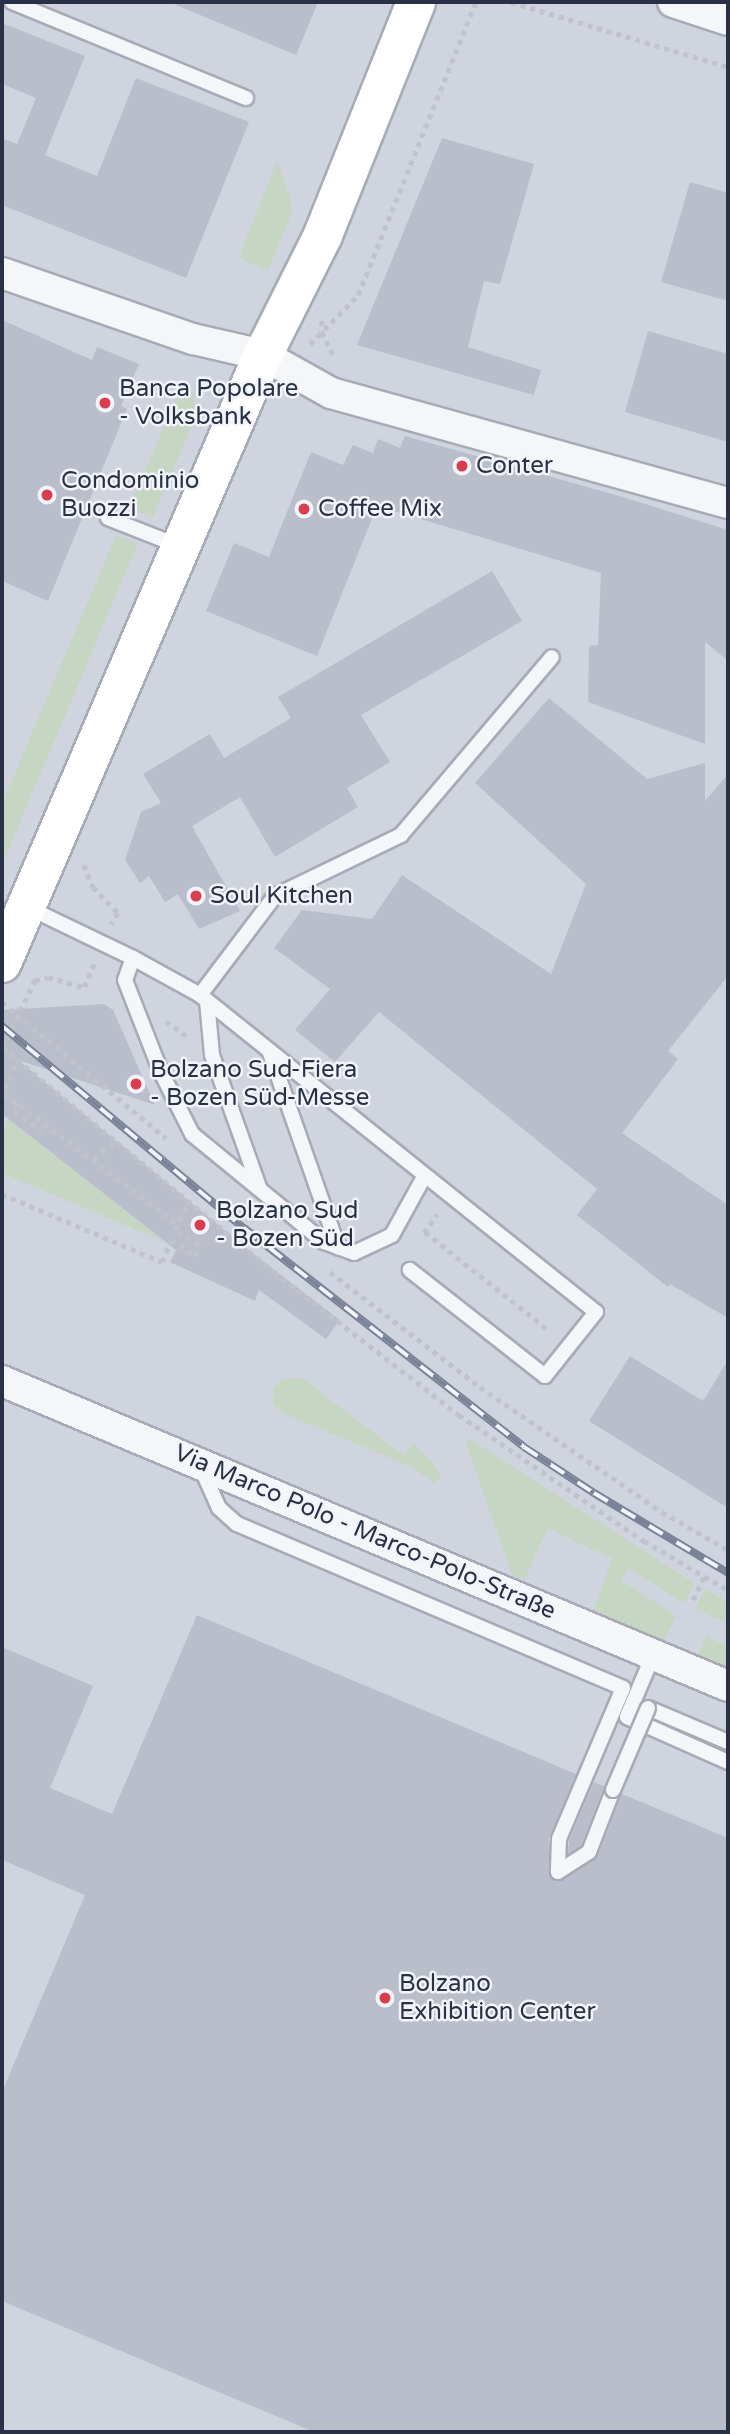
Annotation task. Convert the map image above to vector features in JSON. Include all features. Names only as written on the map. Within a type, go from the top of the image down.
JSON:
[{"type":"main road","points":[[2,963],[180,546],[279,364],[298,282],[323,235],[416,2]]},
{"type":"street","points":[[674,2],[728,20]]},
{"type":"street","points":[[2,274],[194,339],[279,364],[331,393],[728,503]]},
{"type":"street","name":"Via Marco Polo - Marco-Polo-Straße","points":[[2,1381],[728,1686]]},
{"type":"lane","points":[[12,2],[246,98]]},
{"type":"lane","points":[[108,518],[180,546]]},
{"type":"lane","points":[[259,1188],[212,1055],[203,998],[275,896],[401,835],[552,657]]},
{"type":"lane","points":[[26,907],[133,958],[203,998],[424,1177],[596,1311],[545,1376],[410,1270]]},
{"type":"lane","points":[[133,958],[125,979],[160,1070],[192,1134],[324,1241],[354,1253],[392,1236],[424,1177]]},
{"type":"lane","points":[[270,1051],[338,1247]]},
{"type":"lane","points":[[199,1463],[219,1508],[237,1524],[623,1688],[559,1839],[558,1872],[589,1852],[648,1708],[728,1742]]},
{"type":"lane","points":[[654,1653],[627,1717],[728,1762]]},
{"type":"path","points":[[279,364],[308,346],[358,295],[476,2]]},
{"type":"path","points":[[511,2],[728,67]]},
{"type":"path","points":[[298,282],[322,290],[322,332],[336,363],[331,393]]},
{"type":"path","points":[[86,854],[83,864],[93,887],[118,913],[83,987],[48,977],[35,979],[2,1047],[274,1272],[459,1415],[643,1541],[728,1590]]},
{"type":"path","points":[[2,1002],[169,1141]]},
{"type":"path","points":[[137,1011],[172,1024],[212,1055]]},
{"type":"path","points":[[17,1059],[3,1095],[18,1103],[178,1224]]},
{"type":"path","points":[[18,1103],[15,1111],[44,1133]]},
{"type":"path","points":[[94,1160],[114,1143]]},
{"type":"path","points":[[2,1194],[162,1262],[171,1240],[195,1256],[199,1247],[175,1230],[188,1203]]},
{"type":"path","points":[[425,1232],[569,1346]]},
{"type":"path","points":[[328,1270],[480,1387],[662,1512],[728,1550]]},
{"type":"path","points":[[693,1600],[704,1576]]},
{"type":"shaded area","points":[[2,2],[728,2],[728,2432],[2,2432]]},
{"type":"green space","points":[[277,161],[290,196],[292,213],[268,271],[239,257]]},
{"type":"green space","points":[[184,382],[193,393],[196,416],[153,517],[128,508]]},
{"type":"green space","points":[[116,535],[138,543],[2,865],[2,804]]},
{"type":"green space","points":[[8,1119],[165,1242],[2,1173],[2,1133]]},
{"type":"green space","points":[[302,1378],[404,1456],[413,1444],[433,1462],[441,1478],[433,1483],[414,1468],[282,1413],[273,1404],[273,1388],[281,1380]]},
{"type":"green space","points":[[468,1438],[694,1583],[684,1603],[628,1568],[621,1580],[676,1616],[663,1642],[593,1612],[612,1559],[548,1528],[524,1580],[512,1575],[466,1443]]},
{"type":"green space","points":[[705,1589],[728,1602],[728,1623],[695,1609]]},
{"type":"green space","points":[[707,1636],[728,1647],[728,1667],[698,1655]]},
{"type":"building","points":[[169,2],[318,2],[296,55]]},
{"type":"building","points":[[2,23],[85,56],[45,155],[97,176],[136,78],[249,122],[186,278],[2,205],[2,138],[17,144],[36,98],[2,84]]},
{"type":"building","points":[[442,138],[534,164],[500,284],[484,281],[468,347],[541,370],[534,395],[357,345]]},
{"type":"building","points":[[690,182],[728,193],[728,301],[661,282]]},
{"type":"building","name":"Condominio Buozzi","points":[[2,320],[92,360],[97,347],[139,364],[121,406],[127,409],[48,601],[2,581]]},
{"type":"building","points":[[648,331],[728,354],[728,442],[625,412]]},
{"type":"building","points":[[405,436],[623,497],[728,530],[728,661],[705,642],[705,744],[588,702],[589,646],[598,645],[601,573],[377,506],[317,656],[206,611],[234,543],[269,557],[311,452],[343,465],[353,445],[373,453],[378,439],[400,448]]},
{"type":"building","points":[[492,571],[522,621],[361,715],[390,762],[347,788],[358,807],[275,857],[240,797],[192,826],[240,911],[199,929],[178,894],[165,902],[149,876],[140,883],[125,860],[141,812],[161,803],[143,774],[210,734],[224,758],[291,718],[278,697]]},
{"type":"building","points":[[549,698],[647,779],[705,763],[705,801],[728,774],[728,976],[668,1051],[678,1059],[622,1133],[728,1205],[728,1318],[670,1284],[668,1287],[577,1215],[597,1189],[379,1012],[335,1062],[295,1030],[330,989],[274,948],[302,910],[372,919],[402,875],[551,974],[586,884],[475,783]]},
{"type":"building","points":[[104,1004],[113,1010],[155,1105],[18,1060],[251,1252],[340,1320],[326,1339],[259,1290],[255,1301],[170,1262],[176,1250],[2,1114],[2,1010]]},
{"type":"building","points":[[630,1356],[703,1401],[728,1360],[728,1508],[589,1421]]},
{"type":"building","name":"Bolzano Exhibition Center","points":[[197,1615],[576,1774],[549,1838],[549,1873],[554,1881],[563,1880],[598,1856],[622,1794],[728,1838],[728,2432],[314,2432],[2,2301],[2,2092],[85,1895],[2,1860],[2,1647],[93,1686],[50,1788],[112,1814]]},
{"type":"building","points":[[594,1782],[604,1786],[581,1846],[568,1854],[569,1841]]},
{"type":"railway","points":[[2,1026],[244,1228],[524,1447],[594,1493],[728,1573]]},
{"type":"place","name":"Banca Popolare - Volksbank","points":[[105,403]]},
{"type":"place","name":"Conter","points":[[462,466]]},
{"type":"place","name":"Condominio Buozzi","points":[[47,495]]},
{"type":"place","name":"Coffee Mix","points":[[304,509]]},
{"type":"place","name":"Soul Kitchen","points":[[196,896]]},
{"type":"place","name":"Bolzano Sud-Fiera - Bozen Süd-Messe","points":[[136,1084]]},
{"type":"place","name":"Bolzano Sud - Bozen Süd","points":[[200,1225]]},
{"type":"place","name":"Bolzano Exhibition Center","points":[[385,1998]]}]
